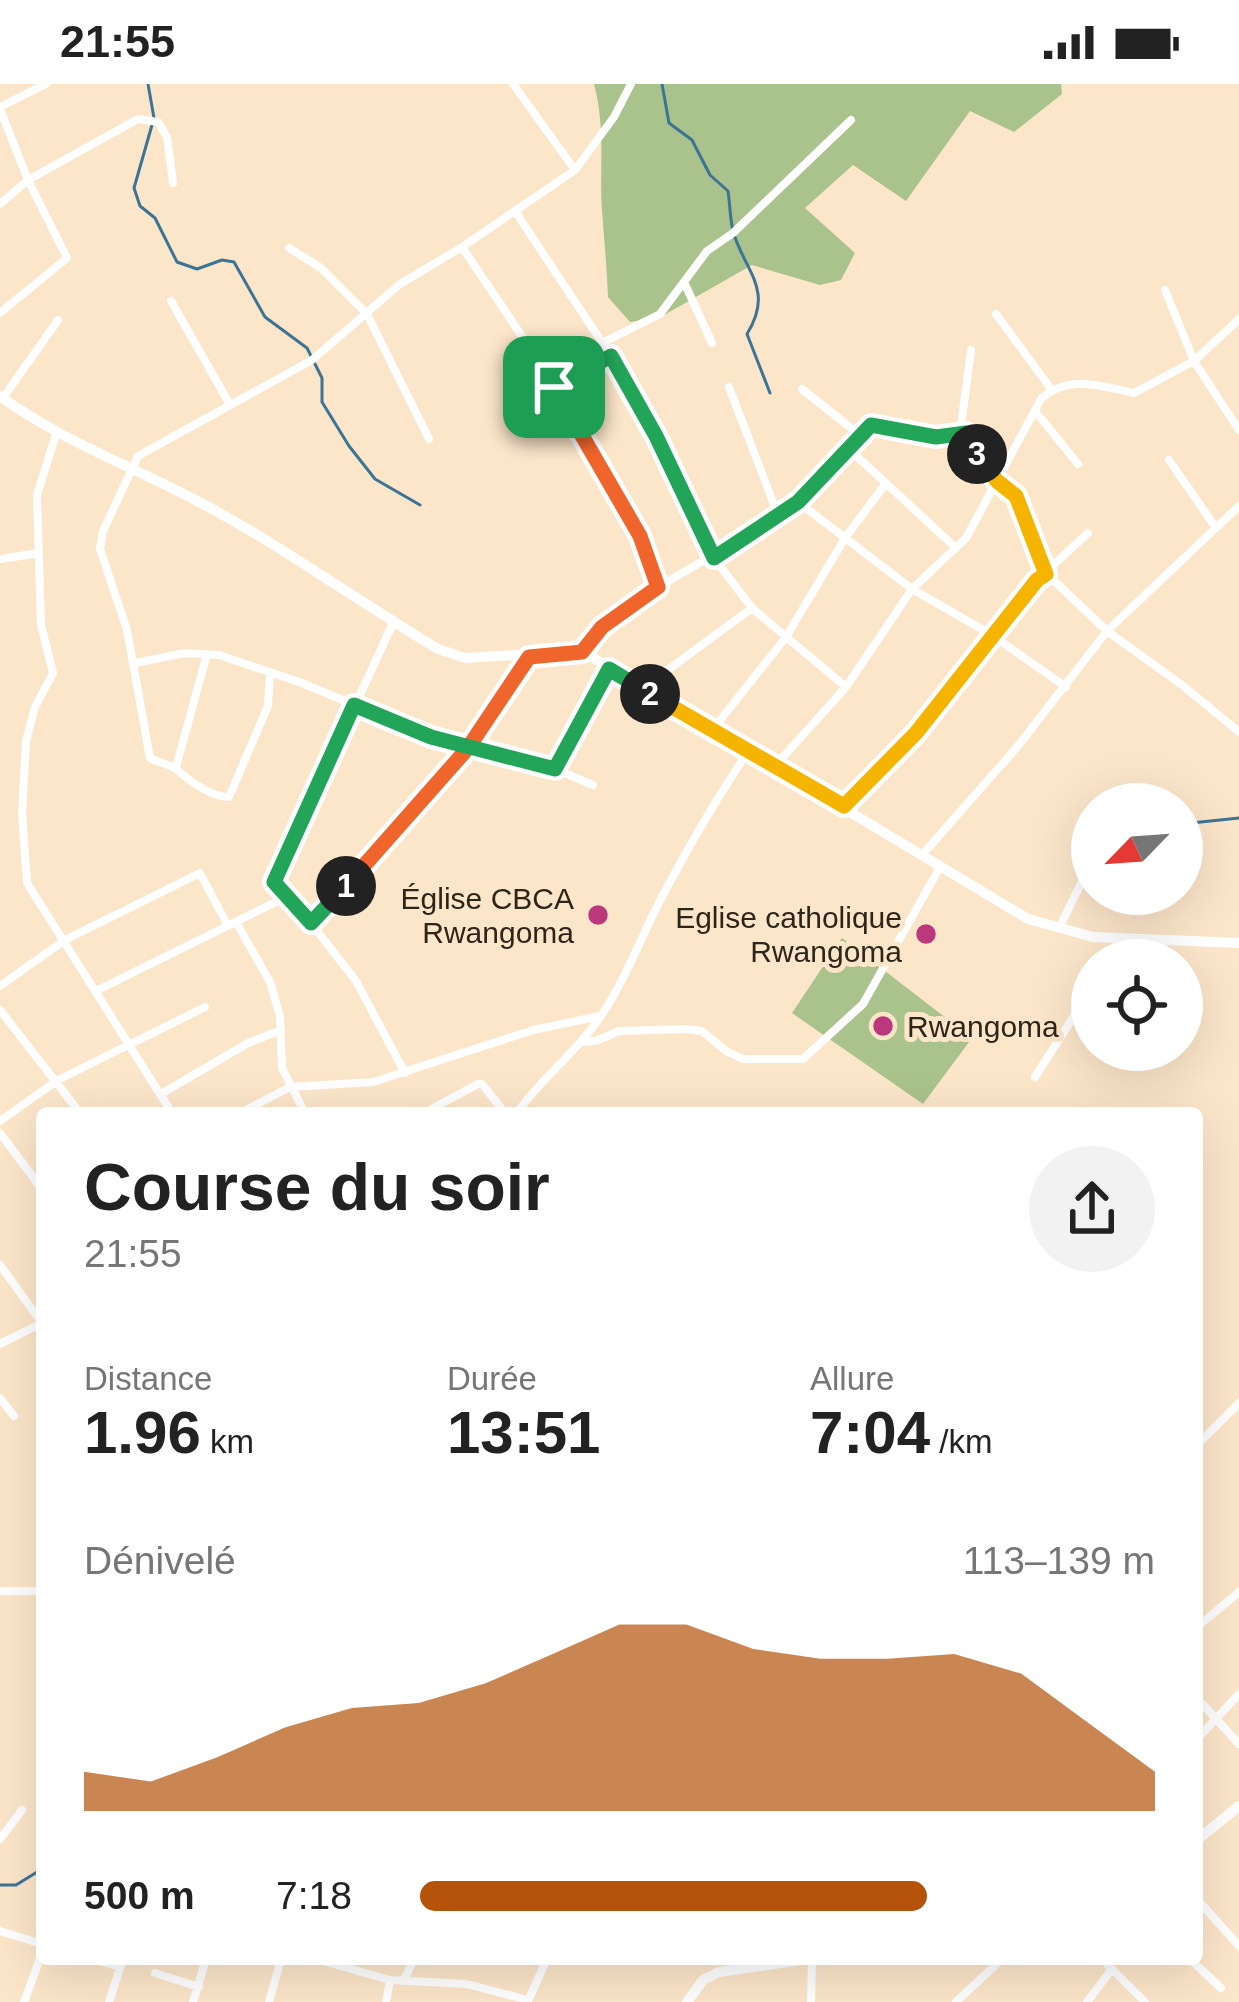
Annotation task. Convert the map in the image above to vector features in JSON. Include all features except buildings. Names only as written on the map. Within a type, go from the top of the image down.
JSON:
[{"type":"street","points":[[0,313],[68,258],[28,180],[0,108],[46,84]]},
{"type":"street","points":[[512,84],[575,170]]},
{"type":"street","points":[[270,673],[268,706],[229,796],[221,797],[184,780],[176,767],[153,761],[147,749],[135,663],[100,549],[103,531],[137,455],[312,360],[400,284],[575,170],[614,117],[631,84]]},
{"type":"street","points":[[0,204],[28,180],[138,118],[153,120],[166,137],[173,183]]},
{"type":"street","points":[[602,343],[660,314],[707,251],[733,233],[851,120]]},
{"type":"street","points":[[514,211],[611,356],[656,436],[714,558],[752,608],[846,686]]},
{"type":"street","points":[[289,248],[321,268],[367,314],[429,439]]},
{"type":"street","points":[[461,248],[554,387],[640,536],[658,587]]},
{"type":"street","points":[[684,282],[712,343]]},
{"type":"street","points":[[1165,290],[1194,361],[1239,430]]},
{"type":"street","points":[[171,301],[229,404]]},
{"type":"street","points":[[996,314],[1051,389]]},
{"type":"street","points":[[775,766],[846,686],[912,589],[966,538],[1051,389],[1086,382],[1134,393],[1194,361],[1239,319]]},
{"type":"street","points":[[58,320],[1,397],[56,434],[201,503],[437,650],[465,658],[582,652],[844,806],[995,903],[1059,930],[1120,939]]},
{"type":"street","points":[[971,350],[961,426],[997,481],[1016,496],[1046,574],[1107,631],[1239,732]]},
{"type":"street","points":[[554,387],[611,356]]},
{"type":"street","points":[[729,387],[778,515]]},
{"type":"street","points":[[802,388],[861,436]]},
{"type":"street","points":[[1035,411],[1078,464]]},
{"type":"street","points":[[582,652],[602,627],[658,587],[714,558],[798,502],[871,425],[936,437],[966,433]]},
{"type":"street","points":[[56,434],[38,484],[41,625],[53,673],[34,707],[26,741],[22,813],[27,883],[169,1107]]},
{"type":"street","points":[[849,449],[956,548]]},
{"type":"street","points":[[1168,460],[1216,528]]},
{"type":"street","points":[[712,730],[786,637],[844,538],[886,484]]},
{"type":"street","points":[[798,502],[912,589],[992,635],[1066,688]]},
{"type":"street","points":[[922,856],[1066,688],[1107,631],[1238,509]]},
{"type":"street","points":[[844,806],[916,733],[992,635],[1088,533]]},
{"type":"street","points":[[0,559],[39,553]]},
{"type":"street","points":[[642,689],[752,608]]},
{"type":"street","points":[[393,623],[274,882],[356,981],[405,1073]]},
{"type":"street","points":[[135,663],[185,653],[207,654],[468,748],[555,769],[593,785]]},
{"type":"street","points":[[176,767],[207,654]]},
{"type":"street","points":[[311,923],[468,748],[529,657]]},
{"type":"street","points":[[555,769],[609,669]]},
{"type":"street","points":[[522,1107],[601,1016],[637,954],[664,892],[748,750]]},
{"type":"street","points":[[581,1042],[619,1030],[685,1029],[702,1031],[743,1058],[803,1059],[863,1004],[940,868]]},
{"type":"street","points":[[0,986],[65,940],[200,873],[270,982],[282,1029],[282,1067],[301,1107]]},
{"type":"street","points":[[98,991],[288,896]]},
{"type":"street","points":[[1059,930],[1071,905]]},
{"type":"street","points":[[1203,942],[1239,943]]},
{"type":"street","points":[[0,1121],[58,1080],[205,1007]]},
{"type":"street","points":[[0,1010],[76,1107]]},
{"type":"street","points":[[252,1107],[290,1087],[374,1082],[533,1030],[601,1016]]},
{"type":"street","points":[[1036,1077],[1071,1021]]},
{"type":"street","points":[[161,1094],[248,1043],[282,1029]]},
{"type":"street","points":[[435,1107],[478,1084],[500,1107]]},
{"type":"street","points":[[0,1133],[36,1182]]},
{"type":"street","points":[[0,1265],[36,1315]]},
{"type":"street","points":[[0,1344],[36,1326]]},
{"type":"street","points":[[0,1398],[14,1416]]},
{"type":"street","points":[[1203,1439],[1239,1402]]},
{"type":"street","points":[[0,1591],[36,1592]]},
{"type":"street","points":[[1203,1622],[1239,1592]]},
{"type":"street","points":[[1203,1733],[1239,1694]]},
{"type":"street","points":[[1203,1703],[1239,1744]]},
{"type":"street","points":[[1203,1835],[1239,1806]]},
{"type":"street","points":[[0,1839],[22,1810]]},
{"type":"street","points":[[1203,1906],[1239,1946]]},
{"type":"street","points":[[0,1931],[36,1946]]},
{"type":"street","points":[[24,2002],[36,1965]]},
{"type":"street","points":[[109,2002],[121,1965]]},
{"type":"street","points":[[193,2002],[204,1965]]},
{"type":"street","points":[[269,2002],[279,1965]]},
{"type":"street","points":[[352,1965],[390,1980],[467,1984],[527,2001],[544,1965]]},
{"type":"street","points":[[404,1980],[411,1965]]},
{"type":"street","points":[[686,2002],[703,1979],[768,1965]]},
{"type":"street","points":[[810,1965],[811,2002]]},
{"type":"street","points":[[956,2002],[996,1965]]},
{"type":"street","points":[[1108,1965],[1144,2002]]},
{"type":"street","points":[[1196,1965],[1221,1988]]},
{"type":"street","points":[[1088,2002],[1112,1969]]},
{"type":"street","points":[[155,1973],[199,1987]]},
{"type":"street","points":[[386,2002],[390,1980]]},
{"type":"green space","points":[[594,84],[1061,84],[1062,94],[1014,132],[970,111],[906,201],[853,165],[805,208],[855,253],[841,280],[820,285],[752,265],[659,318],[630,322],[608,297],[601,132]]},
{"type":"green space","name":"Rwangoma","points":[[842,938],[972,1038],[923,1104],[792,1013]]},
{"type":"waterway","points":[[148,84],[154,118],[134,188],[140,206],[155,218],[177,262],[197,269],[222,260],[234,262],[265,317],[307,348],[322,378],[322,402],[349,446],[375,479],[420,505]]},
{"type":"waterway","points":[[662,84],[669,123],[692,140],[710,175],[728,191],[733,231],[758,292],[755,318],[747,334],[770,393]]},
{"type":"waterway","points":[[1203,822],[1239,818]]},
{"type":"waterway","points":[[0,1885],[16,1885],[36,1873]]},
{"type":"place","name":"Église CBCA Rwangoma","points":[[598,915]]},
{"type":"place","name":"Eglise catholique Rwangoma","points":[[926,934]]},
{"type":"place","name":"Rwangoma","points":[[883,1026]]},
{"type":"route","points":[[554,387],[611,356],[656,436],[714,558],[798,502],[871,425],[936,437],[966,433],[997,481],[1016,496],[1046,574],[916,733],[844,806],[609,669],[555,769],[468,748],[431,737],[354,705],[274,882],[311,923],[468,748],[529,657],[582,652],[602,627],[658,587],[640,536],[554,387]]}]
